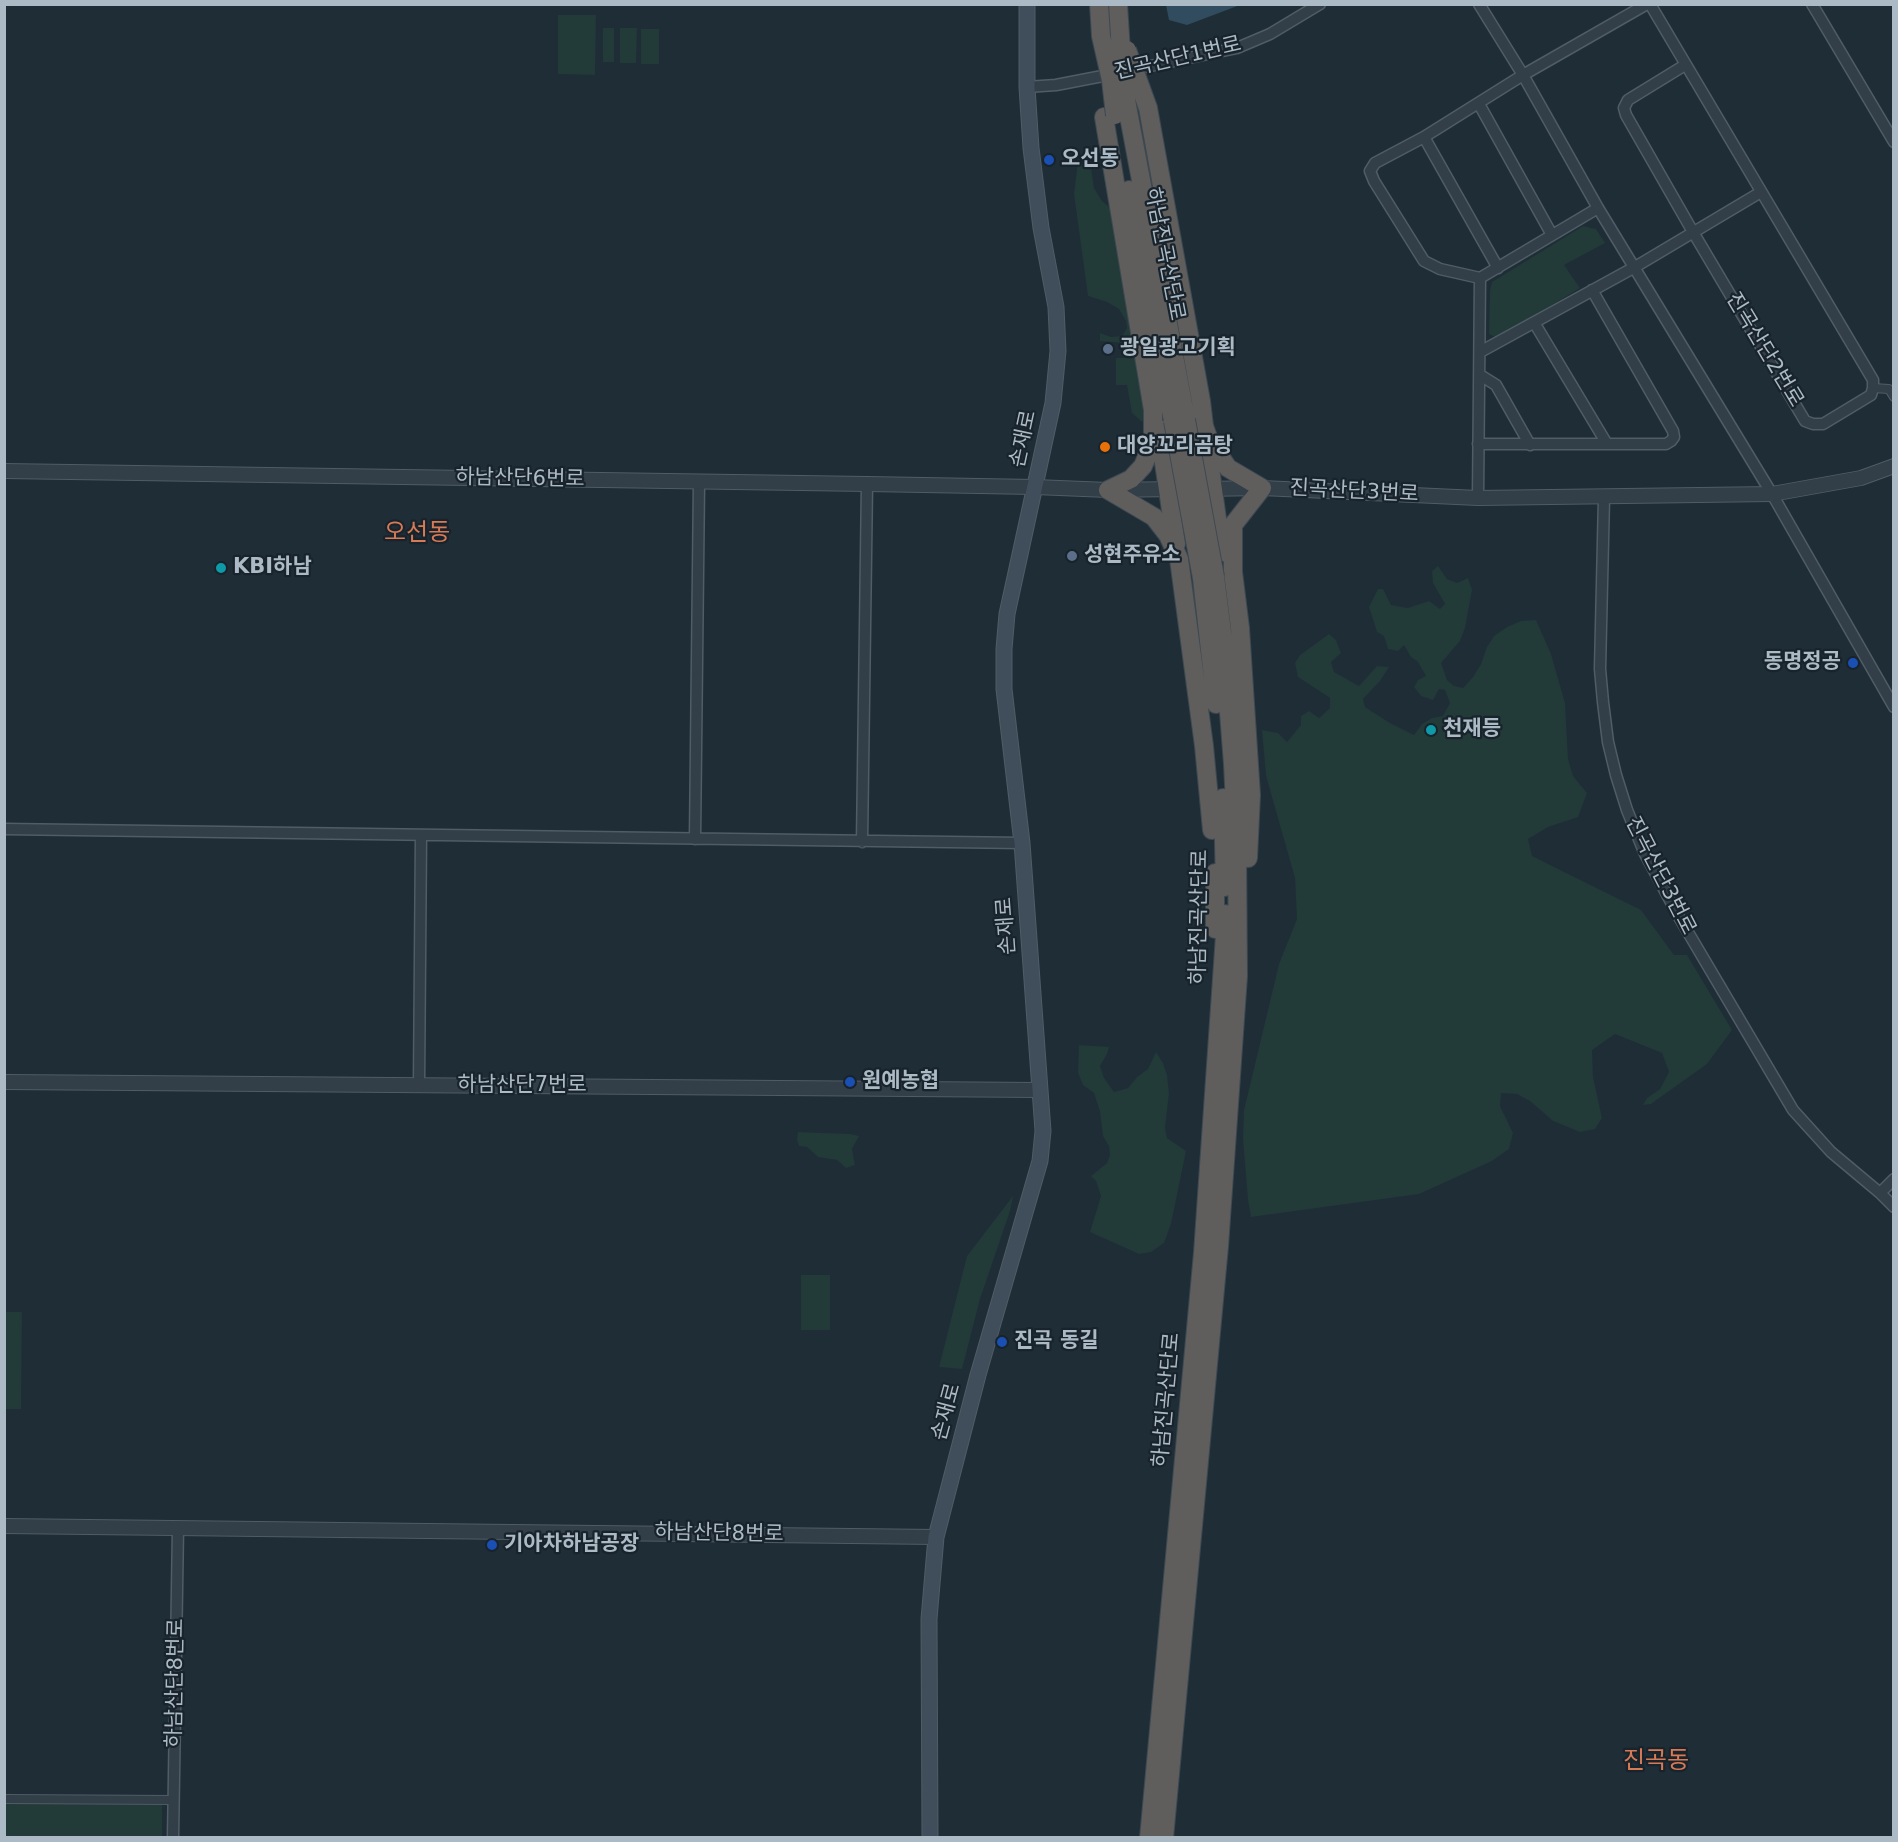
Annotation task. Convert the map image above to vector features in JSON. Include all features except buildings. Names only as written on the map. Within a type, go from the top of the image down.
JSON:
[{"type":"highway","name":"하남진곡산단로","points":[[1099,4],[1101,36],[1116,114],[1180,420],[1217,576],[1233,764],[1237,845],[1211,1250],[1185,1533],[1149,1838]]},
{"type":"highway","name":"하남진곡산단로","points":[[1116,114],[1123,83],[1118,4]]},
{"type":"highway","points":[[1121,35],[1148,108],[1201,401],[1217,519],[1217,576]]},
{"type":"highway","points":[[1108,490],[1131,479],[1143,466],[1154,442],[1153,410],[1116,114]]},
{"type":"highway","points":[[1153,410],[1160,434],[1179,559],[1204,746],[1214,855],[1215,936],[1230,977]]},
{"type":"highway","points":[[1204,426],[1209,440],[1228,468],[1262,488],[1233,525],[1217,576]]},
{"type":"highway","points":[[1108,490],[1154,517],[1168,535],[1179,559]]},
{"type":"highway","points":[[1164,1838],[1185,1533]]},
{"type":"main road","name":"손재로","points":[[930,1838],[929,1619],[936,1537],[982,1363],[1040,1161],[1044,1131],[1022,843],[1004,689],[1007,614],[1053,403],[1058,351],[1056,307],[1041,228],[1031,155],[1027,4]]},
{"type":"street","name":"진곡산단1번로","points":[[1028,87],[1087,80],[1237,48],[1270,34],[1320,4]]},
{"type":"street","points":[[1479,4],[1523,75],[1598,208],[1772,494],[1893,707]]},
{"type":"street","points":[[1598,208],[1480,278],[1440,269],[1424,261],[1370,171],[1375,163],[1424,137],[1523,75],[1649,4],[1873,380],[1874,388],[1889,389],[1893,397]]},
{"type":"street","points":[[1812,4],[1893,142]]},
{"type":"street","name":"진곡산단2번로","points":[[1685,65],[1628,100],[1624,108],[1693,232],[1805,421],[1823,424],[1871,395],[1874,388]]},
{"type":"street","points":[[1479,104],[1552,235]]},
{"type":"street","points":[[1424,137],[1498,268]]},
{"type":"street","points":[[1480,352],[1535,324],[1761,192]]},
{"type":"street","points":[[1478,498],[1480,278]]},
{"type":"street","points":[[1478,444],[1666,444],[1674,437],[1673,431],[1592,290]]},
{"type":"street","points":[[1535,324],[1607,444]]},
{"type":"street","points":[[1480,375],[1496,385],[1530,445]]},
{"type":"street","name":"진곡산단3번로","points":[[1108,490],[1262,488],[1478,498],[1772,494],[1861,478],[1893,466]]},
{"type":"street","name":"하남산단6번로","points":[[4,471],[867,484],[1108,490]]},
{"type":"street","points":[[695,839],[699,482]]},
{"type":"street","points":[[862,842],[867,484]]},
{"type":"street","name":"진곡산단3번로","points":[[1604,498],[1600,669],[1608,742],[1627,810],[1645,854],[1679,916],[1793,1110],[1831,1152],[1880,1193],[1893,1207]]},
{"type":"street","points":[[4,829],[1022,843]]},
{"type":"street","points":[[419,1085],[421,835]]},
{"type":"street","name":"하남산단7번로","points":[[4,1082],[1040,1090]]},
{"type":"street","points":[[1880,1193],[1893,1179]]},
{"type":"street","name":"하남산단8번로","points":[[4,1526],[936,1537]]},
{"type":"street","name":"하남산단8번로","points":[[174,1838],[178,1528]]},
{"type":"street","points":[[4,1799],[174,1800]]},
{"type":"green space","points":[[558,15],[596,15],[595,75],[558,74]]},
{"type":"green space","points":[[603,28],[614,28],[614,62],[603,62]]},
{"type":"green space","points":[[620,28],[637,28],[636,63],[620,63]]},
{"type":"green space","points":[[641,29],[659,29],[659,64],[641,64]]},
{"type":"green space","points":[[1078,161],[1091,168],[1094,188],[1102,201],[1114,211],[1133,319],[1137,375],[1146,414],[1142,422],[1132,413],[1127,385],[1116,385],[1116,358],[1126,358],[1126,343],[1100,341],[1100,333],[1111,337],[1122,336],[1127,328],[1126,321],[1119,309],[1107,302],[1088,296],[1074,194]]},
{"type":"green space","points":[[1583,226],[1596,229],[1605,243],[1564,265],[1580,288],[1497,338],[1489,334],[1492,282]]},
{"type":"green space","points":[[1438,566],[1447,579],[1457,583],[1468,578],[1472,590],[1465,628],[1460,641],[1441,663],[1447,680],[1454,686],[1463,688],[1473,677],[1494,636],[1521,621],[1536,620],[1551,654],[1565,703],[1568,759],[1573,776],[1587,793],[1578,817],[1548,827],[1528,839],[1532,856],[1641,910],[1674,955],[1687,955],[1732,1030],[1707,1064],[1651,1104],[1643,1105],[1647,1098],[1660,1089],[1669,1072],[1662,1053],[1615,1034],[1592,1050],[1593,1077],[1602,1118],[1595,1129],[1580,1132],[1553,1121],[1530,1101],[1517,1094],[1501,1093],[1500,1106],[1513,1133],[1509,1149],[1492,1161],[1419,1194],[1251,1217],[1243,1139],[1244,1110],[1279,964],[1297,919],[1295,878],[1266,776],[1262,730],[1278,733],[1287,742],[1301,725],[1301,716],[1309,711],[1319,718],[1330,708],[1330,698],[1298,677],[1295,663],[1300,655],[1329,634],[1336,640],[1341,653],[1331,662],[1334,672],[1359,686],[1377,666],[1389,667],[1380,681],[1363,699],[1365,707],[1414,735],[1422,724],[1432,718],[1443,716],[1450,703],[1445,690],[1439,689],[1433,700],[1421,696],[1414,687],[1418,680],[1426,676],[1418,662],[1411,657],[1404,645],[1398,651],[1388,649],[1384,636],[1377,632],[1369,607],[1378,589],[1383,589],[1391,605],[1408,608],[1429,601],[1440,609],[1445,604],[1433,583],[1432,571]]},
{"type":"green space","points":[[1079,1045],[1109,1047],[1100,1066],[1104,1078],[1114,1092],[1128,1088],[1148,1069],[1156,1052],[1163,1063],[1169,1093],[1165,1128],[1167,1138],[1186,1151],[1171,1224],[1164,1243],[1151,1252],[1139,1254],[1090,1232],[1101,1196],[1096,1181],[1091,1176],[1107,1163],[1110,1155],[1109,1146],[1103,1136],[1100,1112],[1094,1093],[1083,1085],[1078,1073]]},
{"type":"green space","points":[[798,1132],[859,1136],[852,1149],[855,1165],[846,1168],[837,1160],[818,1157],[807,1147],[799,1146]]},
{"type":"green space","points":[[1013,1196],[980,1299],[962,1369],[939,1367],[967,1256]]},
{"type":"green space","points":[[801,1275],[830,1275],[830,1330],[801,1330]]},
{"type":"green space","points":[[5,1312],[22,1312],[21,1409],[5,1409]]},
{"type":"green space","points":[[5,1795],[162,1797],[162,1837],[5,1838]]},
{"type":"water","points":[[1166,4],[1240,5],[1187,25],[1169,20]]},
{"type":"place","name":"오선동","points":[[1049,160]]},
{"type":"place","name":"광일광고기획","points":[[1108,349]]},
{"type":"place","name":"대양꼬리곰탕","points":[[1105,447]]},
{"type":"place","name":"성현주유소","points":[[1072,556]]},
{"type":"place","name":"KBI하남","points":[[221,568]]},
{"type":"place","name":"동명정공","points":[[1853,663]]},
{"type":"place","name":"천재등","points":[[1431,730]]},
{"type":"place","name":"원예농협","points":[[850,1082]]},
{"type":"place","name":"진곡 동길","points":[[1002,1342]]},
{"type":"place","name":"기아차하남공장","points":[[492,1545]]},
{"type":"district","name":"오선동","points":[[417,534]]},
{"type":"district","name":"진곡동","points":[[1656,1762]]}]
